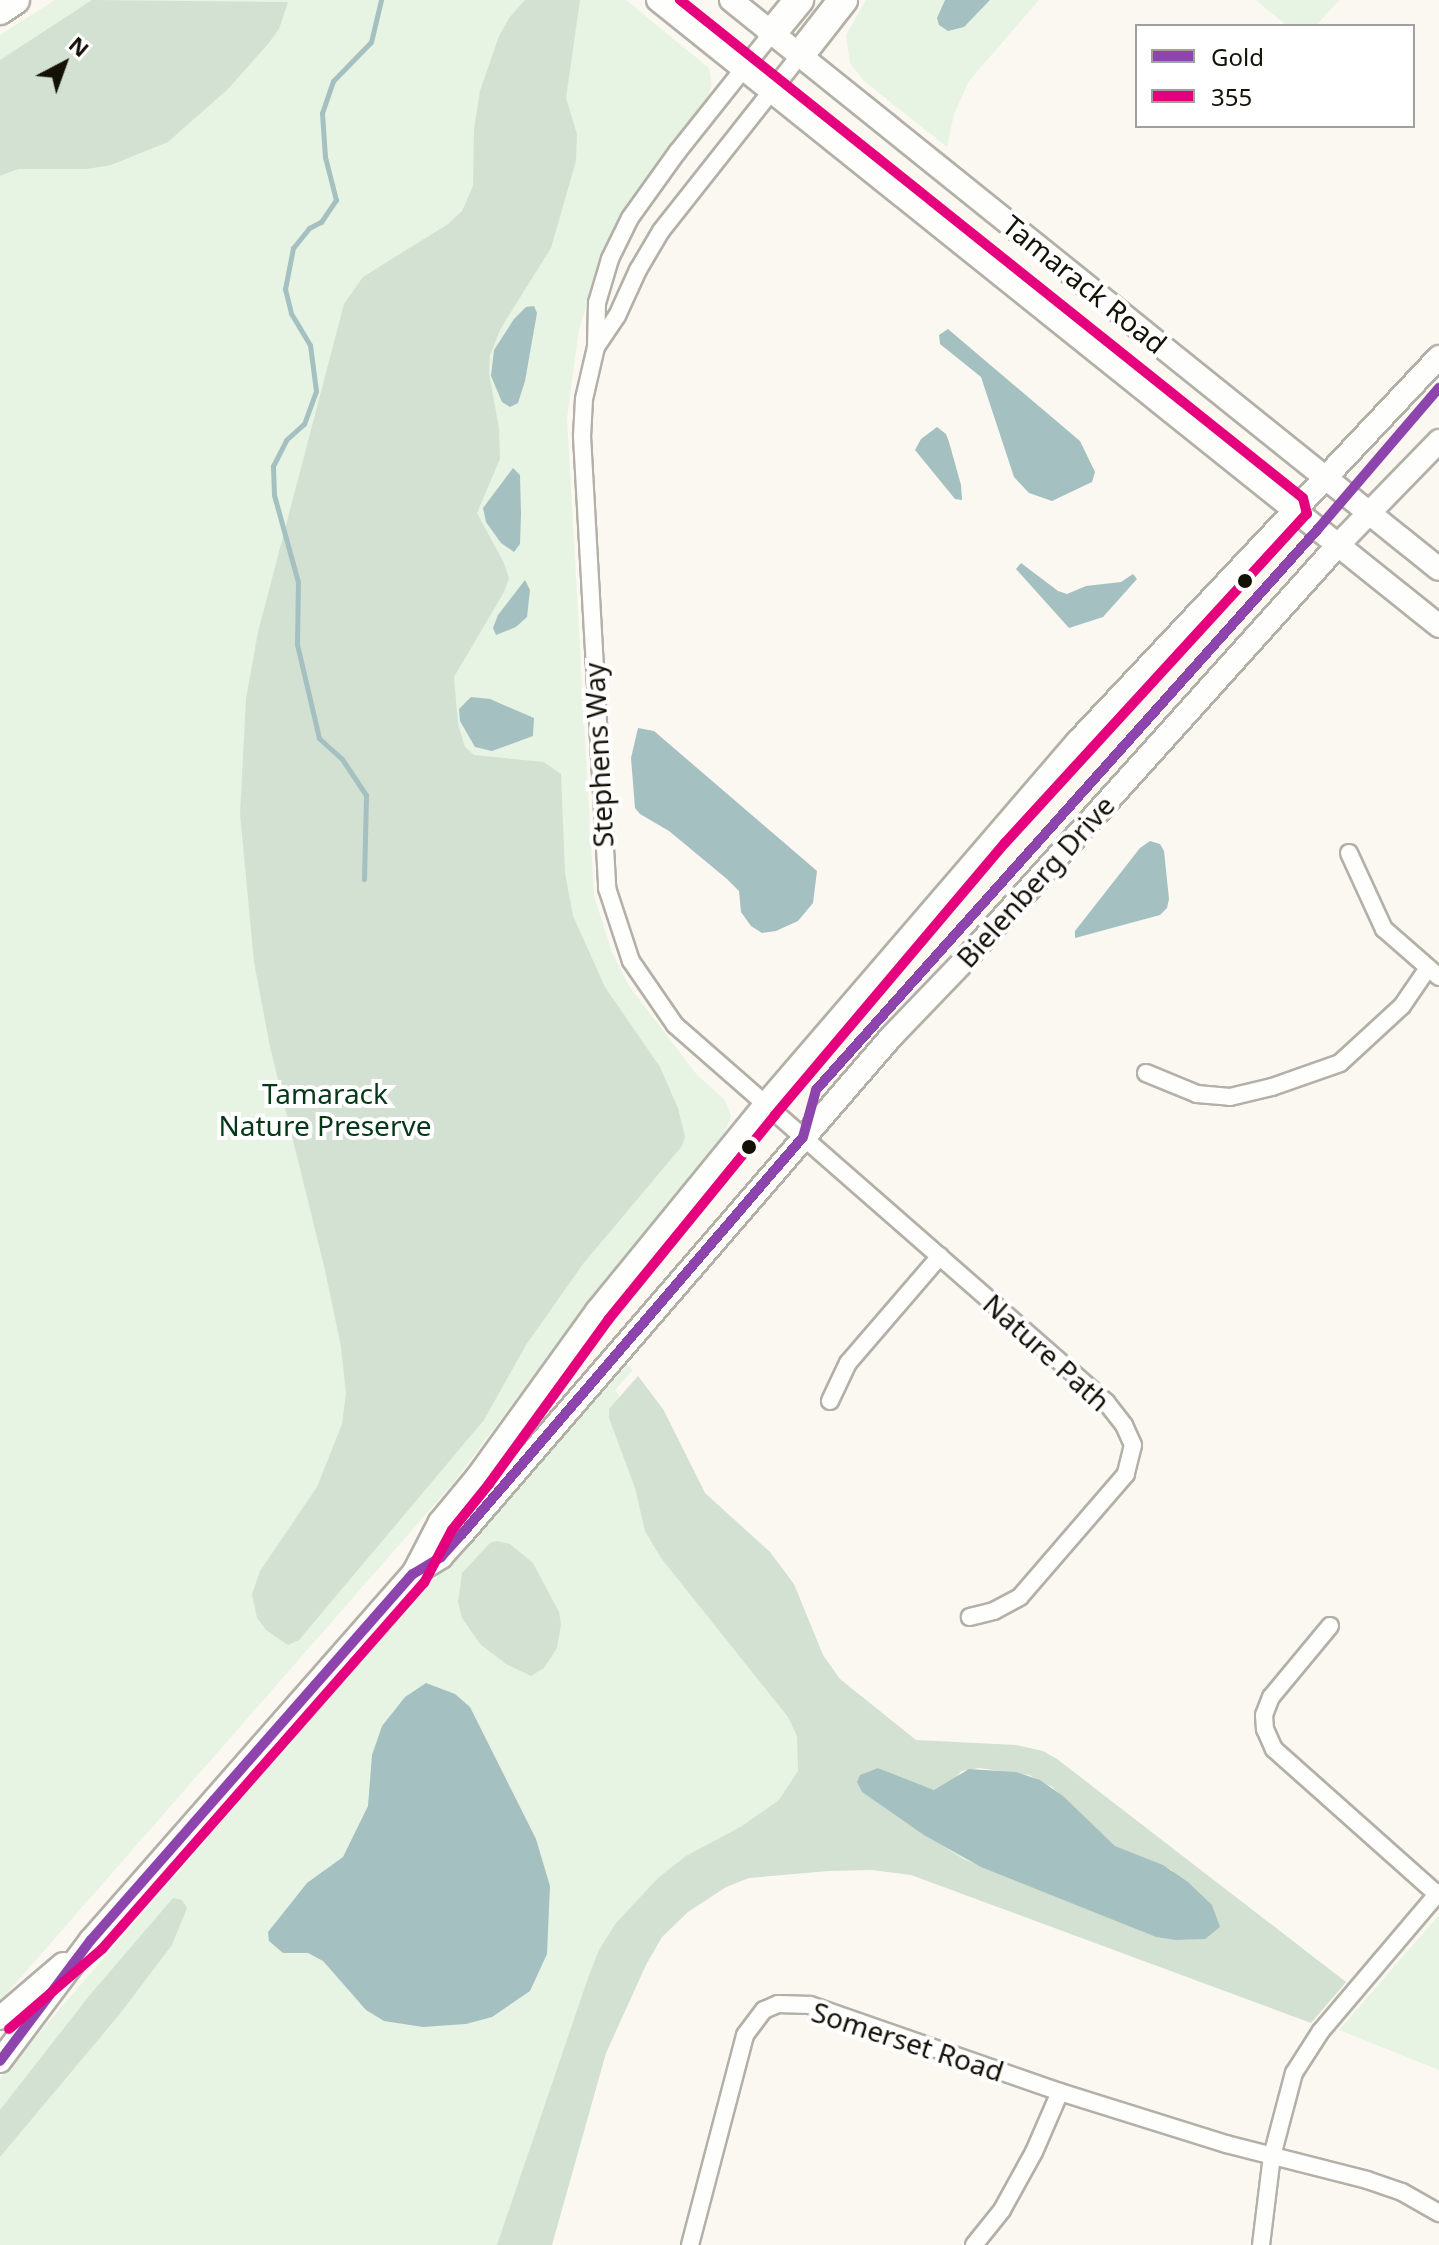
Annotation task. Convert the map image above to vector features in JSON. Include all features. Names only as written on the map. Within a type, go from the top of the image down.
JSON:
[{"type":"highway","points":[[0,10],[15,0]]},
{"type":"highway","points":[[772,33],[799,0]]},
{"type":"highway","points":[[800,55],[843,0]]},
{"type":"street","name":"Tamarack Road","points":[[658,0],[1439,626]]},
{"type":"street","name":"Tamarack Road","points":[[731,0],[1439,569]]},
{"type":"street","name":"Stephens Way","points":[[764,1106],[689,1040],[659,1005],[631,961],[611,909],[601,827],[582,436],[584,399],[596,347],[597,303],[610,259],[630,218],[772,33]]},
{"type":"street","name":"Stephens Way","points":[[596,347],[617,316],[638,270],[661,231],[800,55]]},
{"type":"street","name":"Bielenberg Drive","points":[[0,2061],[91,1940],[413,1574],[440,1522],[478,1476],[597,1311],[764,1106],[1005,822],[1439,357]]},
{"type":"street","name":"Bielenberg Drive","points":[[413,1574],[441,1557],[462,1534],[803,1137],[1338,545],[1439,441]]},
{"type":"street","points":[[1146,1073],[1197,1094],[1230,1097],[1272,1087],[1340,1063],[1434,972],[1384,929],[1349,853]]},
{"type":"street","name":"Nature Path","points":[[764,1106],[1106,1402],[1124,1425],[1133,1445],[1126,1474],[1020,1597],[994,1611],[970,1617]]},
{"type":"street","points":[[830,1401],[848,1363],[940,1256]]},
{"type":"street","points":[[1261,2245],[1272,2156],[1294,2073],[1321,2031],[1438,1893],[1274,1749],[1265,1729],[1264,1715],[1271,1697],[1330,1626]]},
{"type":"street","name":"Bielenberg Drive","points":[[0,2018],[91,1940]]},
{"type":"street","name":"Somerset Road","points":[[690,2245],[745,2035],[758,2016],[778,2004],[810,2005],[1060,2092],[1272,2156],[1367,2180],[1402,2192],[1439,2213]]},
{"type":"street","points":[[974,2245],[1008,2198],[1034,2152],[1060,2092]]},
{"type":"green space","name":"Tamarack Nature Preserve","points":[[55,0],[626,0],[709,68],[712,85],[706,105],[645,182],[600,264],[579,329],[567,418],[594,896],[612,952],[629,986],[697,1075],[725,1100],[731,1116],[725,1132],[593,1295],[455,1481],[0,2001],[0,35]]},
{"type":"green space","points":[[92,0],[288,2],[279,29],[268,44],[228,89],[168,142],[111,165],[87,169],[18,169],[0,176],[0,60]]},
{"type":"green space","points":[[525,0],[580,0],[566,98],[577,134],[576,161],[551,248],[501,328],[490,355],[489,373],[499,428],[500,459],[477,513],[509,578],[504,592],[454,677],[458,724],[465,747],[474,755],[544,762],[561,774],[565,873],[573,916],[605,987],[660,1067],[678,1108],[685,1137],[682,1146],[583,1264],[526,1345],[484,1420],[299,1640],[288,1645],[266,1630],[257,1618],[252,1594],[260,1571],[317,1487],[342,1424],[346,1393],[341,1347],[325,1270],[270,1047],[254,962],[240,814],[246,699],[258,632],[344,304],[363,277],[448,224],[462,211],[473,186],[474,129],[480,91],[499,36],[509,18]]},
{"type":"green space","points":[[866,0],[1039,0],[969,81],[954,114],[947,147],[864,81],[850,63],[846,35]]},
{"type":"green space","points":[[1256,0],[1339,0],[1318,24],[1285,24]]},
{"type":"green space","points":[[627,1365],[633,1370],[615,1390],[810,1673],[915,1752],[1345,1984],[1314,2019],[859,1852],[725,1873],[654,1928],[603,2027],[541,2245],[0,2245],[0,2078],[359,1663]]},
{"type":"green space","points":[[638,1376],[663,1409],[705,1493],[770,1552],[794,1584],[823,1655],[840,1679],[916,1740],[1016,1745],[1043,1751],[1346,1982],[1311,2023],[911,1875],[872,1870],[749,1878],[726,1887],[688,1912],[662,1937],[646,1965],[606,2053],[552,2245],[497,2245],[588,1978],[599,1950],[616,1923],[658,1878],[686,1856],[742,1826],[779,1800],[798,1771],[797,1736],[788,1717],[661,1558],[645,1531],[635,1488],[609,1418],[609,1409]],"holes":[[[878,1768],[934,1790],[946,1786],[962,1771],[979,1768],[1029,1775],[1052,1787],[1115,1846],[1172,1870],[1205,1939],[1156,1937],[963,1859],[862,1792],[857,1782],[860,1775]]]},
{"type":"green space","points":[[490,1543],[510,1544],[533,1563],[559,1612],[561,1625],[557,1648],[544,1668],[531,1676],[506,1664],[480,1644],[462,1618],[458,1602],[462,1573]]},
{"type":"green space","points":[[173,1898],[182,1900],[187,1908],[172,1945],[119,2015],[0,2157],[0,2110],[89,1996]]},
{"type":"green space","points":[[1439,1915],[1439,2070],[1339,2030]]},
{"type":"water","points":[[945,0],[990,0],[964,27],[948,31],[939,25],[937,18]]},
{"type":"water","points":[[534,306],[537,313],[525,381],[518,403],[510,407],[502,402],[491,376],[494,350],[514,319],[526,307]]},
{"type":"water","points":[[948,329],[1080,441],[1095,472],[1092,482],[1052,501],[1029,493],[1014,477],[981,377],[940,344],[939,335]]},
{"type":"water","points":[[937,427],[946,434],[949,442],[962,500],[955,499],[915,450],[921,439]]},
{"type":"water","points":[[513,468],[520,475],[521,514],[520,544],[514,552],[501,543],[486,522],[483,508]]},
{"type":"water","points":[[1021,563],[1058,591],[1067,594],[1086,586],[1121,582],[1133,574],[1137,579],[1103,617],[1069,628],[1016,569]]},
{"type":"water","points":[[525,580],[530,590],[527,617],[516,627],[496,635],[493,628],[498,615]]},
{"type":"water","points":[[471,697],[490,699],[534,718],[533,736],[492,751],[475,747],[460,721],[459,709]]},
{"type":"water","points":[[638,728],[654,731],[817,871],[813,903],[798,921],[776,931],[762,933],[751,926],[741,912],[739,891],[669,831],[635,808],[631,758]]},
{"type":"water","points":[[1150,841],[1160,844],[1164,851],[1169,899],[1167,908],[1160,915],[1075,938],[1075,931],[1140,848]]},
{"type":"water","points":[[426,1683],[455,1694],[470,1707],[536,1839],[550,1886],[547,1954],[530,1991],[492,2017],[466,2024],[423,2027],[384,2021],[366,2010],[323,1961],[308,1953],[283,1953],[269,1941],[268,1932],[307,1883],[343,1857],[368,1806],[372,1755],[382,1726],[405,1697]]},
{"type":"water","points":[[878,1768],[934,1790],[969,1769],[1016,1772],[1040,1780],[1063,1796],[1115,1846],[1163,1865],[1188,1882],[1212,1905],[1220,1927],[1205,1939],[1156,1937],[981,1867],[924,1835],[862,1792],[857,1782],[860,1775]]},
{"type":"waterway","points":[[364,879],[366,795],[342,759],[319,738],[297,644],[298,582],[274,495],[273,466],[286,440],[304,424],[316,391],[310,345],[291,313],[285,289],[293,248],[309,228],[321,222],[336,200],[325,157],[322,113],[333,81],[371,42],[381,0]]},
{"type":"transit line","name":"355","points":[[9,2029],[102,1949],[424,1583],[452,1530],[608,1320],[775,1115],[1005,843],[1307,514],[1303,498],[680,0]]},
{"type":"transit line","name":"Gold","points":[[0,2061],[91,1940],[413,1574],[441,1557],[462,1534],[803,1137],[816,1090],[1318,529],[1439,388]]}]
